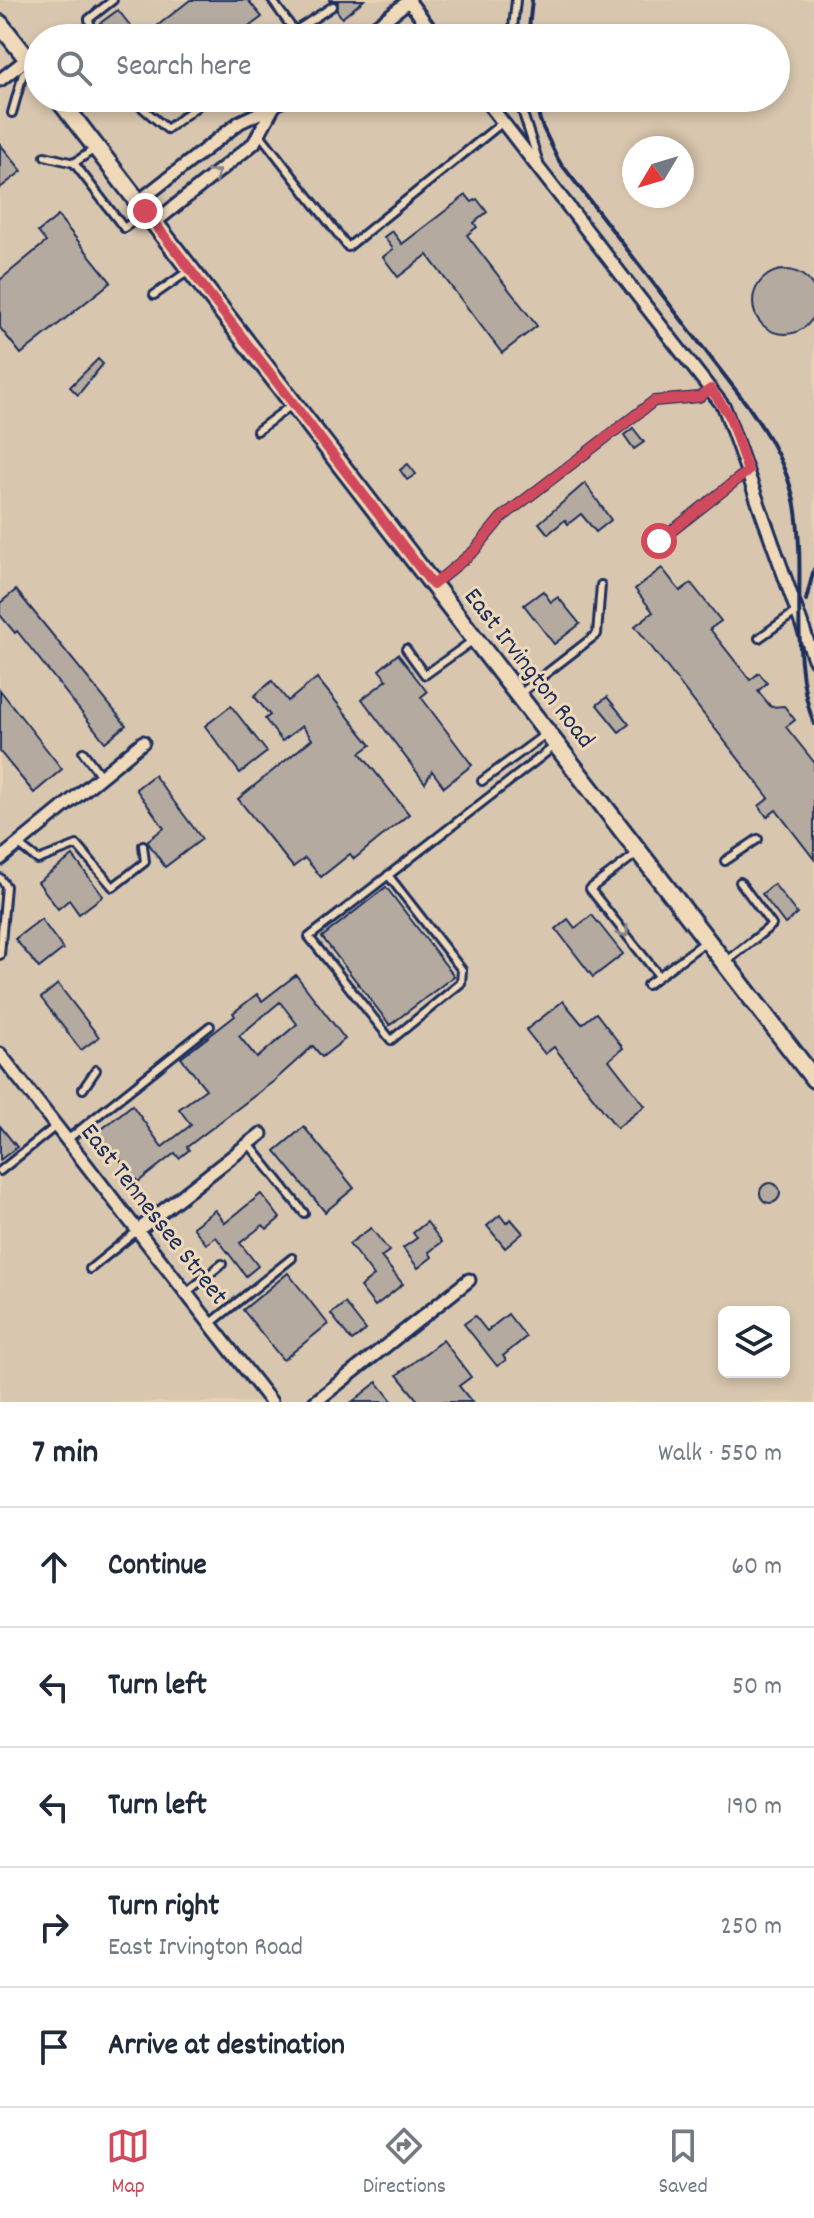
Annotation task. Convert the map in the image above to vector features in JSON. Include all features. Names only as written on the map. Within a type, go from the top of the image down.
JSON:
[{"type":"street","points":[[379,24],[409,0],[427,24]]},
{"type":"street","points":[[0,24],[24,54]]},
{"type":"street","points":[[0,80],[24,69]]},
{"type":"street","name":"East Irvington Road","points":[[69,112],[814,1079]]},
{"type":"street","points":[[146,212],[240,122],[261,112]]},
{"type":"street","points":[[146,212],[254,143],[271,112]]},
{"type":"street","points":[[495,112],[729,415],[814,659]]},
{"type":"street","points":[[0,859],[143,742]]},
{"type":"street","name":"East Tennessee Street","points":[[0,1054],[271,1402]]},
{"type":"street","points":[[137,1231],[261,1134]]},
{"type":"street","points":[[324,1400],[469,1280]]},
{"type":"lane","points":[[90,24],[89,19],[113,0]]},
{"type":"lane","points":[[272,0],[294,24]]},
{"type":"lane","points":[[513,24],[516,0]]},
{"type":"lane","points":[[306,24],[333,6]]},
{"type":"lane","points":[[12,113],[24,73]]},
{"type":"lane","points":[[147,112],[167,129],[189,112]]},
{"type":"lane","points":[[521,112],[545,177]]},
{"type":"lane","points":[[259,133],[348,247],[503,122]]},
{"type":"lane","points":[[74,163],[96,148]]},
{"type":"lane","points":[[45,156],[74,163],[124,228],[146,212]]},
{"type":"lane","points":[[154,295],[190,270]]},
{"type":"lane","points":[[433,585],[474,551],[501,518],[654,401],[699,397],[711,389]]},
{"type":"lane","points":[[257,431],[293,404]]},
{"type":"lane","points":[[659,541],[748,471]]},
{"type":"lane","points":[[518,695],[597,634],[601,585]]},
{"type":"lane","points":[[759,638],[797,611]]},
{"type":"lane","points":[[406,649],[425,675],[475,639]]},
{"type":"lane","points":[[482,781],[552,739]]},
{"type":"lane","points":[[388,875],[462,970],[461,983],[391,1040],[309,937],[552,739]]},
{"type":"lane","points":[[83,752],[101,776]]},
{"type":"lane","points":[[725,861],[758,839]]},
{"type":"lane","points":[[18,844],[38,860],[77,845],[113,887],[145,862],[143,845]]},
{"type":"lane","points":[[639,852],[590,889],[659,976]]},
{"type":"lane","points":[[0,878],[6,886],[0,955]]},
{"type":"lane","points":[[724,963],[772,925],[740,882]]},
{"type":"lane","points":[[647,985],[707,940]]},
{"type":"lane","points":[[67,1140],[210,1026]]},
{"type":"lane","points":[[83,1089],[96,1070]]},
{"type":"lane","points":[[0,1171],[56,1126]]},
{"type":"lane","points":[[248,1144],[304,1213]]},
{"type":"lane","points":[[90,1269],[137,1231]]},
{"type":"lane","points":[[210,1324],[292,1258]]},
{"type":"lane","points":[[186,1293],[222,1264]]},
{"type":"shaded area","points":[[0,0],[814,0],[814,1402],[0,1402]]},
{"type":"building","points":[[190,0],[248,0],[262,17],[253,24],[160,24]]},
{"type":"building","points":[[328,0],[364,0],[342,18],[337,11],[338,2]]},
{"type":"building","points":[[118,10],[129,24],[99,24]]},
{"type":"building","points":[[0,144],[22,171],[0,188]]},
{"type":"building","points":[[466,195],[472,202],[477,199],[487,212],[474,223],[477,227],[467,235],[537,326],[502,353],[427,255],[398,277],[383,257],[393,249],[384,237],[392,231],[402,244]]},
{"type":"building","points":[[58,216],[111,282],[21,354],[0,328],[0,280],[46,242],[38,232]]},
{"type":"building","points":[[785,270],[797,272],[812,284],[815,314],[803,329],[785,334],[773,332],[758,320],[753,302],[755,290],[767,275]]},
{"type":"building","points":[[98,359],[103,364],[78,395],[70,387]]},
{"type":"building","points":[[633,428],[644,442],[634,449],[624,435]]},
{"type":"building","points":[[408,464],[416,474],[407,480],[400,470]]},
{"type":"building","points":[[585,483],[611,520],[596,532],[581,514],[568,524],[565,520],[548,534],[539,523]]},
{"type":"building","points":[[662,568],[680,591],[691,583],[721,621],[710,629],[750,680],[759,673],[767,683],[758,691],[771,707],[784,706],[795,720],[786,727],[814,762],[814,859],[776,810],[767,817],[759,806],[769,798],[635,626],[653,612],[635,589]]},
{"type":"building","points":[[16,590],[126,725],[105,742],[17,631],[15,633],[0,615],[0,603]]},
{"type":"building","points":[[543,591],[551,602],[558,597],[580,624],[554,644],[524,605]]},
{"type":"building","points":[[398,654],[427,692],[421,697],[472,765],[444,787],[432,771],[425,783],[362,699],[387,680],[379,670]]},
{"type":"building","points":[[317,678],[371,745],[360,753],[409,814],[354,859],[350,854],[321,877],[305,858],[293,867],[238,799],[312,739],[302,726],[282,741],[265,719],[270,715],[254,696],[272,681],[288,701]]},
{"type":"building","points":[[0,690],[62,769],[34,793],[0,752]]},
{"type":"building","points":[[607,697],[629,724],[619,732],[597,705]]},
{"type":"building","points":[[231,706],[267,752],[240,773],[205,726]]},
{"type":"building","points":[[154,775],[202,839],[165,867],[147,841],[164,828],[136,789]]},
{"type":"building","points":[[73,856],[103,896],[79,914],[69,900],[58,909],[38,882]]},
{"type":"building","points":[[774,884],[797,914],[785,924],[762,894]]},
{"type":"building","points":[[386,887],[454,976],[390,1025],[322,937]]},
{"type":"building","points":[[592,915],[623,954],[593,977],[556,929],[568,919],[575,928]]},
{"type":"building","points":[[41,919],[63,949],[39,968],[15,939]]},
{"type":"building","points":[[296,975],[345,1039],[322,1057],[313,1046],[274,1081],[187,1147],[189,1150],[179,1158],[175,1153],[138,1182],[117,1156],[111,1161],[92,1137],[132,1105],[162,1147],[191,1125],[179,1109],[206,1089],[181,1058],[235,1016],[233,1013],[257,994],[262,1001]],"holes":[[[280,1002],[297,1024],[257,1058],[239,1036]]]},
{"type":"building","points":[[58,984],[99,1037],[81,1050],[41,998]]},
{"type":"building","points":[[563,1001],[582,1024],[596,1013],[623,1048],[609,1060],[645,1106],[617,1128],[554,1047],[545,1054],[526,1030]]},
{"type":"building","points":[[0,1126],[17,1147],[0,1160]]},
{"type":"building","points":[[304,1127],[354,1188],[325,1212],[275,1151]]},
{"type":"building","points":[[770,1183],[777,1186],[780,1193],[777,1200],[770,1203],[763,1200],[760,1193],[763,1186]]},
{"type":"building","points":[[261,1194],[280,1218],[267,1229],[263,1225],[240,1243],[258,1266],[246,1276],[216,1237],[206,1244],[193,1227],[215,1210],[225,1223]]},
{"type":"building","points":[[500,1215],[506,1223],[511,1219],[523,1233],[505,1248],[487,1226]]},
{"type":"building","points":[[427,1222],[442,1242],[429,1252],[432,1257],[418,1268],[403,1248],[417,1238],[413,1233]]},
{"type":"building","points":[[371,1228],[389,1251],[381,1257],[403,1284],[375,1306],[360,1287],[374,1276],[349,1244]]},
{"type":"building","points":[[288,1273],[328,1324],[283,1360],[243,1310]]},
{"type":"building","points":[[345,1303],[366,1330],[352,1341],[331,1314]]},
{"type":"building","points":[[508,1314],[526,1337],[503,1356],[506,1360],[497,1366],[464,1324],[475,1316],[487,1331]]},
{"type":"building","points":[[443,1340],[471,1377],[459,1386],[472,1402],[419,1402],[397,1375]]},
{"type":"building","points":[[377,1382],[393,1402],[352,1402]]},
{"type":"railway","points":[[529,24],[532,0]]},
{"type":"railway","points":[[538,112],[559,161],[748,406],[783,465],[795,505],[802,670],[814,724]]},
{"type":"railway","points":[[806,600],[814,569]]},
{"type":"route","points":[[145,211],[433,585],[474,551],[501,518],[654,401],[699,397],[711,389],[729,415],[748,471],[659,541]]}]
